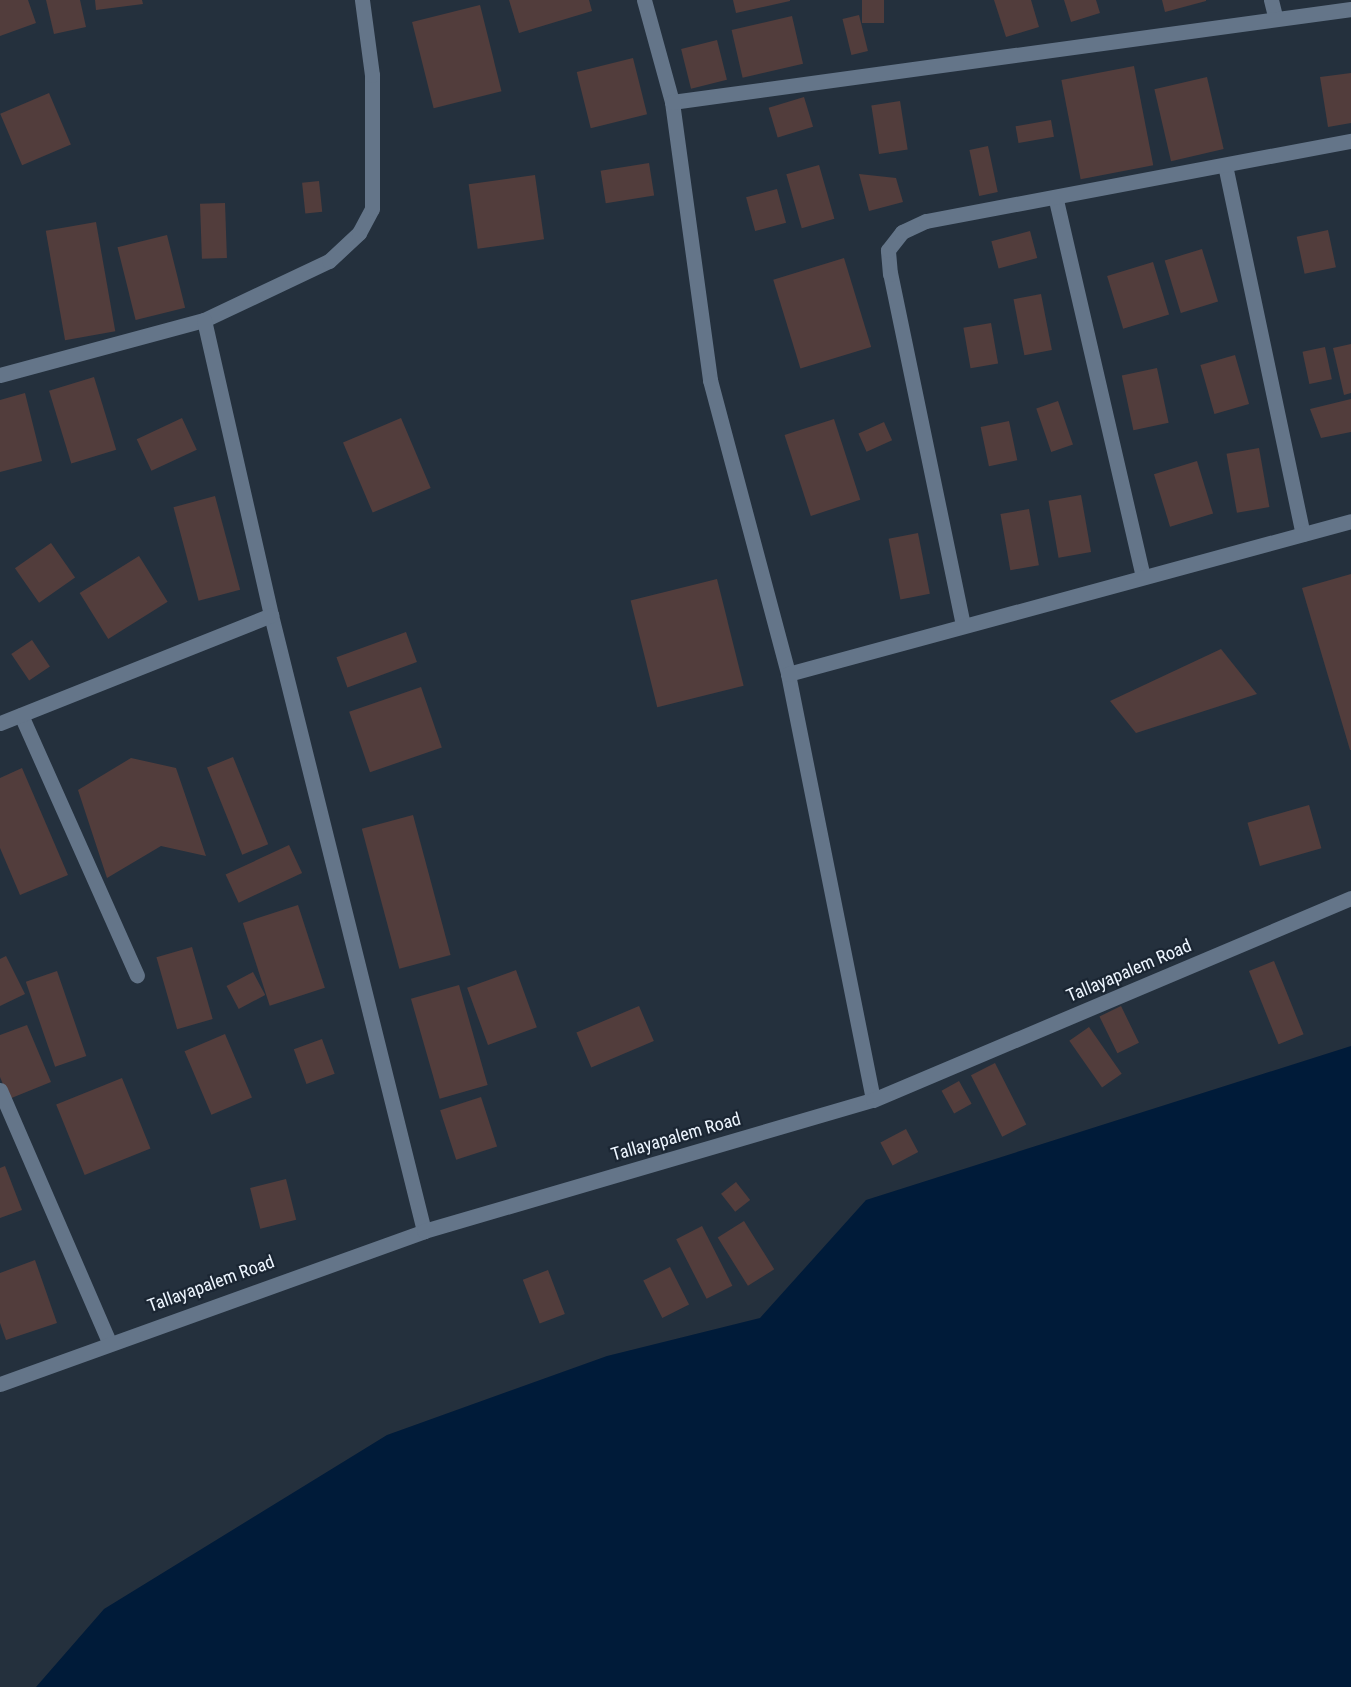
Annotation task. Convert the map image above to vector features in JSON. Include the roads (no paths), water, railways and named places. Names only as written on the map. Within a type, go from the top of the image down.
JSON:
[{"type":"street","points":[[0,375],[204,320],[329,261],[359,233],[372,209],[372,75],[362,0]]},
{"type":"street","points":[[644,0],[672,102],[710,380],[788,674],[873,1100]]},
{"type":"street","points":[[1271,0],[1275,16]]},
{"type":"street","points":[[672,102],[1275,16],[1351,9]]},
{"type":"street","points":[[963,625],[888,250],[902,232],[926,221],[1056,200],[1351,141]]},
{"type":"street","points":[[1225,165],[1303,534]]},
{"type":"street","points":[[1056,200],[1143,578]]},
{"type":"street","points":[[204,320],[271,615],[424,1231]]},
{"type":"street","points":[[788,674],[1351,521]]},
{"type":"street","points":[[0,723],[271,615]]},
{"type":"street","points":[[21,715],[137,975]]},
{"type":"street","name":"Tallayapalem Road","points":[[0,1384],[109,1342],[424,1231],[873,1100],[1351,898]]},
{"type":"street","points":[[0,1090],[109,1342]]},
{"type":"water","points":[[1351,1046],[1351,1687],[36,1687],[104,1609],[387,1435],[607,1356],[760,1318],[866,1200]]}]
